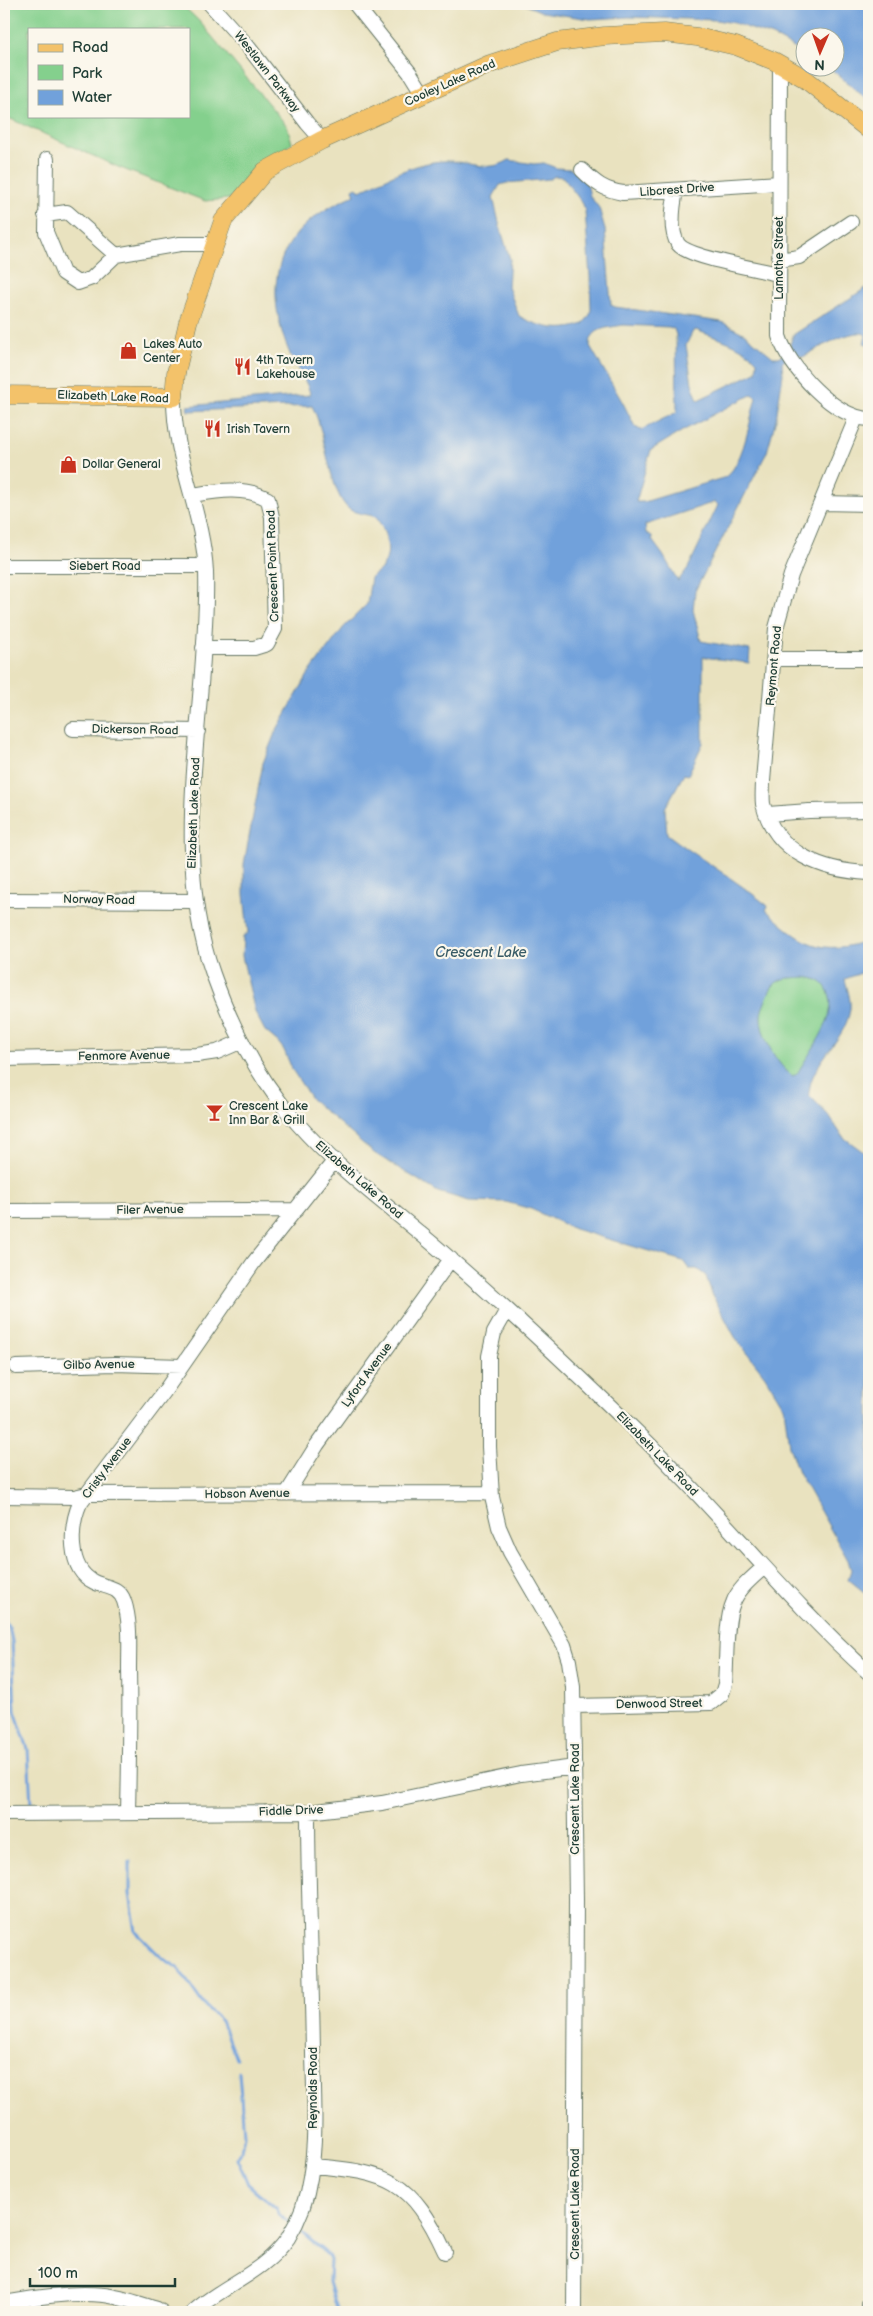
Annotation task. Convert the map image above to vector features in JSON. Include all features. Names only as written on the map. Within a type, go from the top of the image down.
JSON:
[{"type":"main road","name":"Cooley Lake Road","points":[[174,396],[176,373],[188,322],[223,221],[265,171],[322,140],[490,64],[555,42],[605,36],[664,33],[697,37],[736,46],[780,64],[804,78],[869,130]]},
{"type":"main road","name":"Elizabeth Lake Road","points":[[4,395],[174,396]]},
{"type":"street","name":"Westlawn Parkway","points":[[210,4],[246,44],[307,124],[322,140]]},
{"type":"street","points":[[355,4],[410,73],[423,94]]},
{"type":"street","name":"Lamothe Street","points":[[780,64],[779,336],[787,356],[823,395],[863,419]]},
{"type":"street","points":[[46,158],[46,232],[64,273],[78,283],[92,278],[116,255],[180,244],[215,244]]},
{"type":"street","name":"Libcrest Drive","points":[[582,170],[595,183],[608,191],[622,193],[779,184]]},
{"type":"street","points":[[676,191],[673,226],[677,242],[684,250],[698,255],[779,267],[799,257],[852,222]]},
{"type":"street","points":[[45,215],[67,212],[116,255]]},
{"type":"street","name":"Elizabeth Lake Road","points":[[174,396],[177,438],[201,532],[205,566],[203,648],[192,845],[194,901],[199,929],[211,969],[242,1041],[263,1078],[304,1131],[335,1160],[451,1259],[660,1454],[763,1568],[826,1633],[869,1673]]},
{"type":"street","name":"Reymont Road","points":[[863,419],[822,503],[791,575],[781,606],[776,628],[763,781],[763,804],[775,831],[797,853],[820,866],[844,872],[869,873]]},
{"type":"street","name":"Crescent Point Road","points":[[192,495],[223,490],[258,494],[268,499],[272,517],[275,629],[267,644],[254,648],[203,648]]},
{"type":"street","points":[[822,503],[869,504]]},
{"type":"street","name":"Siebert Road","points":[[4,566],[205,566]]},
{"type":"street","points":[[774,659],[869,659]]},
{"type":"street","name":"Dickerson Road","points":[[73,729],[198,731]]},
{"type":"street","points":[[768,814],[809,810],[869,810]]},
{"type":"street","name":"Norway Road","points":[[4,900],[194,901]]},
{"type":"street","name":"Fenmore Avenue","points":[[4,1059],[197,1055],[217,1052],[242,1041]]},
{"type":"street","name":"Cristy Avenue","points":[[128,1813],[130,1678],[127,1610],[122,1594],[113,1588],[93,1582],[80,1571],[74,1553],[75,1514],[87,1494],[182,1366],[254,1262],[335,1160]]},
{"type":"street","name":"Filer Avenue","points":[[4,1211],[296,1210]]},
{"type":"street","name":"Lyford Avenue","points":[[287,1493],[317,1445],[451,1259]]},
{"type":"street","name":"Crescent Lake Road","points":[[507,1310],[496,1328],[489,1356],[488,1439],[491,1493],[497,1522],[510,1552],[564,1645],[571,1670],[574,1706],[574,2312]]},
{"type":"street","name":"Gilbo Avenue","points":[[16,1367],[115,1364],[182,1366]]},
{"type":"street","name":"Hobson Avenue","points":[[4,1496],[491,1493]]},
{"type":"street","name":"Denwood Street","points":[[574,1706],[711,1703],[722,1694],[725,1684],[730,1617],[733,1602],[744,1587],[763,1568]]},
{"type":"street","name":"Fiddle Drive","points":[[4,1814],[308,1812],[382,1803],[521,1774],[575,1767]]},
{"type":"street","name":"Reynolds Road","points":[[193,2312],[202,2304],[248,2276],[267,2261],[287,2239],[307,2196],[312,2166],[314,2103],[308,1812]]},
{"type":"street","points":[[312,2166],[362,2171],[391,2180],[410,2195],[423,2210],[445,2252]]},
{"type":"street","points":[[4,2303],[43,2296],[83,2294],[106,2296],[157,2309],[162,2312]]},
{"type":"street","points":[[869,2304],[869,2312]]},
{"type":"green space","points":[[4,4],[181,4],[199,21],[287,126],[292,143],[229,199],[205,201],[118,167],[4,116]]},
{"type":"green space","points":[[804,977],[823,983],[831,999],[830,1010],[816,1044],[797,1074],[793,1076],[787,1072],[772,1051],[764,1035],[761,1014],[769,992],[776,983],[787,978]]},
{"type":"water","points":[[524,4],[869,4],[869,101],[842,78],[846,78],[846,28],[796,28],[796,49],[772,36],[734,23],[716,20],[629,17],[590,19],[542,12]]},
{"type":"water","name":"Crescent Lake","points":[[509,160],[534,164],[544,163],[556,168],[571,169],[587,183],[590,196],[599,208],[605,229],[611,305],[615,307],[722,322],[745,334],[773,357],[779,357],[792,349],[790,345],[793,335],[869,286],[869,345],[864,343],[865,334],[851,334],[803,357],[795,354],[782,362],[783,374],[776,419],[767,452],[695,591],[693,610],[701,641],[750,650],[749,663],[703,657],[703,743],[688,775],[684,774],[665,808],[667,834],[756,896],[768,906],[766,910],[802,939],[824,947],[852,945],[869,940],[869,970],[845,979],[850,1005],[847,1021],[842,1032],[815,1072],[809,1095],[829,1116],[843,1137],[869,1156],[869,1596],[848,1579],[851,1570],[848,1560],[798,1472],[789,1446],[784,1407],[765,1376],[735,1337],[712,1294],[706,1276],[697,1269],[689,1269],[683,1261],[574,1229],[531,1209],[506,1202],[469,1201],[438,1192],[374,1153],[312,1100],[293,1071],[284,1050],[265,1031],[255,1012],[242,956],[243,937],[248,933],[244,894],[244,864],[263,763],[275,733],[309,673],[344,627],[367,604],[371,577],[383,566],[388,547],[385,534],[376,517],[350,510],[337,491],[317,417],[312,406],[188,411],[187,406],[310,395],[290,354],[281,327],[276,302],[277,279],[282,258],[292,239],[308,223],[329,208],[355,195],[353,189],[357,187],[360,191],[422,164],[452,161],[485,166],[501,164]],"holes":[[[555,176],[563,177],[583,204],[585,211],[591,309],[590,315],[583,324],[575,327],[550,328],[519,316],[508,287],[510,259],[493,197],[500,185],[550,179]],[[623,325],[669,327],[674,329],[676,335],[677,412],[641,430],[635,427],[590,346],[593,335],[601,330]],[[696,330],[728,342],[744,350],[757,361],[756,372],[698,400],[692,384],[686,345],[693,331]],[[753,394],[756,398],[741,454],[730,473],[723,478],[644,502],[636,502],[651,450],[684,430]],[[715,502],[718,505],[688,568],[678,581],[652,540],[652,536],[646,533],[645,525]],[[790,978],[811,978],[823,983],[831,999],[830,1010],[822,1033],[797,1074],[793,1076],[787,1072],[772,1051],[764,1035],[761,1017],[771,989],[778,981]]]},
{"type":"waterway","points":[[4,1619],[9,1627],[12,1641],[15,1711],[28,1749],[31,1805]]},
{"type":"waterway","points":[[130,1861],[130,1894],[136,1932],[160,1956],[178,1968],[203,2004],[221,2021],[236,2059]]},
{"type":"waterway","points":[[239,2072],[244,2135],[241,2151],[237,2158],[248,2184],[277,2209],[280,2216],[288,2222]]},
{"type":"waterway","points":[[302,2233],[328,2255],[330,2260],[329,2282],[338,2312]]},
{"type":"place","name":"Lakes Auto Center","points":[[129,351]]},
{"type":"place","name":"4th Tavern Lakehouse","points":[[242,367]]},
{"type":"place","name":"Irish Tavern","points":[[213,429]]},
{"type":"place","name":"Dollar General","points":[[68,464]]},
{"type":"place","name":"Crescent Lake Inn Bar & Grill","points":[[215,1113]]}]
